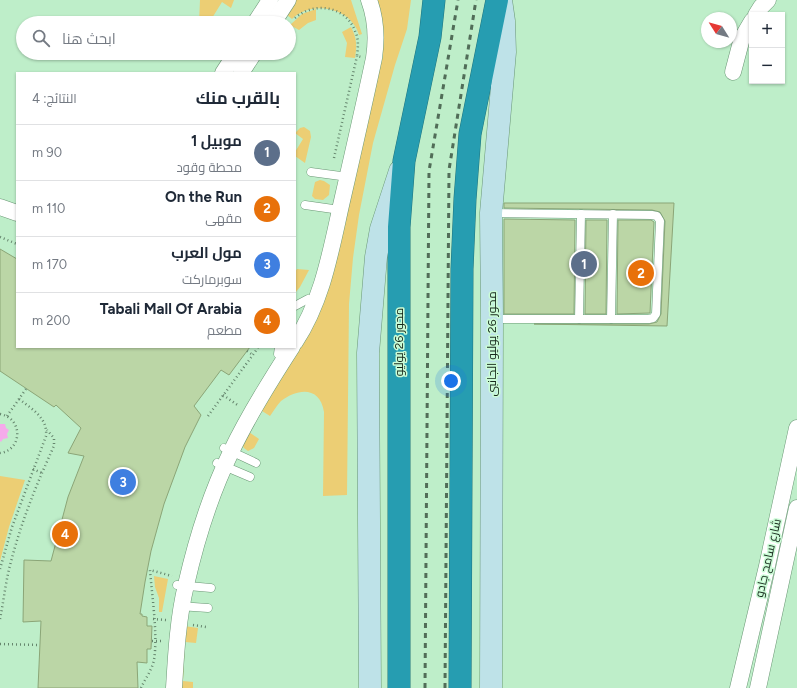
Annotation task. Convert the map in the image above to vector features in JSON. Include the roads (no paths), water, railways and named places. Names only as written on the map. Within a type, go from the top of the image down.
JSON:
[{"type":"highway","name":"محور 26 يوليو","points":[[399,688],[399,227],[404,161],[430,37],[434,0]]},
{"type":"highway","points":[[460,688],[462,269],[465,199],[470,134],[497,0]]},
{"type":"main road","name":"محور 26 يوليو الجانبى","points":[[491,688],[492,319],[490,213],[505,52],[504,21],[501,0]]},
{"type":"main road","points":[[369,686],[368,353],[376,256],[381,229],[404,161]]},
{"type":"street","points":[[260,16],[270,0]]},
{"type":"street","points":[[277,16],[288,0]]},
{"type":"street","points":[[296,340],[306,324],[322,283],[343,176],[366,28],[359,0]]},
{"type":"street","points":[[343,176],[374,58],[376,43],[374,21],[369,0]]},
{"type":"street","points":[[758,12],[768,0]]},
{"type":"street","points":[[733,72],[742,38],[749,26]]},
{"type":"street","points":[[224,72],[231,60]]},
{"type":"street","points":[[242,72],[249,60]]},
{"type":"street","points":[[0,207],[16,213]]},
{"type":"street","points":[[296,321],[301,302],[314,281],[336,209]]},
{"type":"street","points":[[0,214],[16,220]]},
{"type":"street","points":[[174,688],[180,583],[205,519],[221,464],[244,410],[282,349]]},
{"type":"street","points":[[228,450],[251,413],[282,349]]},
{"type":"street","name":"شارع سامح جادو","points":[[738,688],[767,566],[797,428]]},
{"type":"street","name":"شارع سامح جادو","points":[[758,688],[790,574],[797,508]]},
{"type":"street","points":[[767,566],[790,574]]},
{"type":"street","points":[[166,688],[159,641],[178,606]]},
{"type":"street","points":[[743,662],[763,666]]},
{"type":"lane","points":[[311,172],[343,176]]},
{"type":"lane","points":[[305,206],[336,209]]},
{"type":"lane","points":[[490,213],[652,215],[657,216],[660,221],[656,314],[653,318],[492,319]]},
{"type":"lane","points":[[579,319],[581,214]]},
{"type":"lane","points":[[611,319],[612,214]]},
{"type":"lane","points":[[228,450],[256,463]]},
{"type":"lane","points":[[221,464],[250,477]]},
{"type":"lane","points":[[180,583],[211,588]]},
{"type":"lane","points":[[178,606],[208,608]]},
{"type":"railway","points":[[425,688],[429,171],[458,0]]},
{"type":"railway","points":[[445,688],[449,170],[476,0]]},
{"type":"place","name":"موبيل 1","points":[[584,264]]},
{"type":"place","name":"On the Run","points":[[641,273]]},
{"type":"place","name":"مول العرب","points":[[123,482]]},
{"type":"place","name":"Tabali Mall Of Arabia","points":[[65,534]]}]
